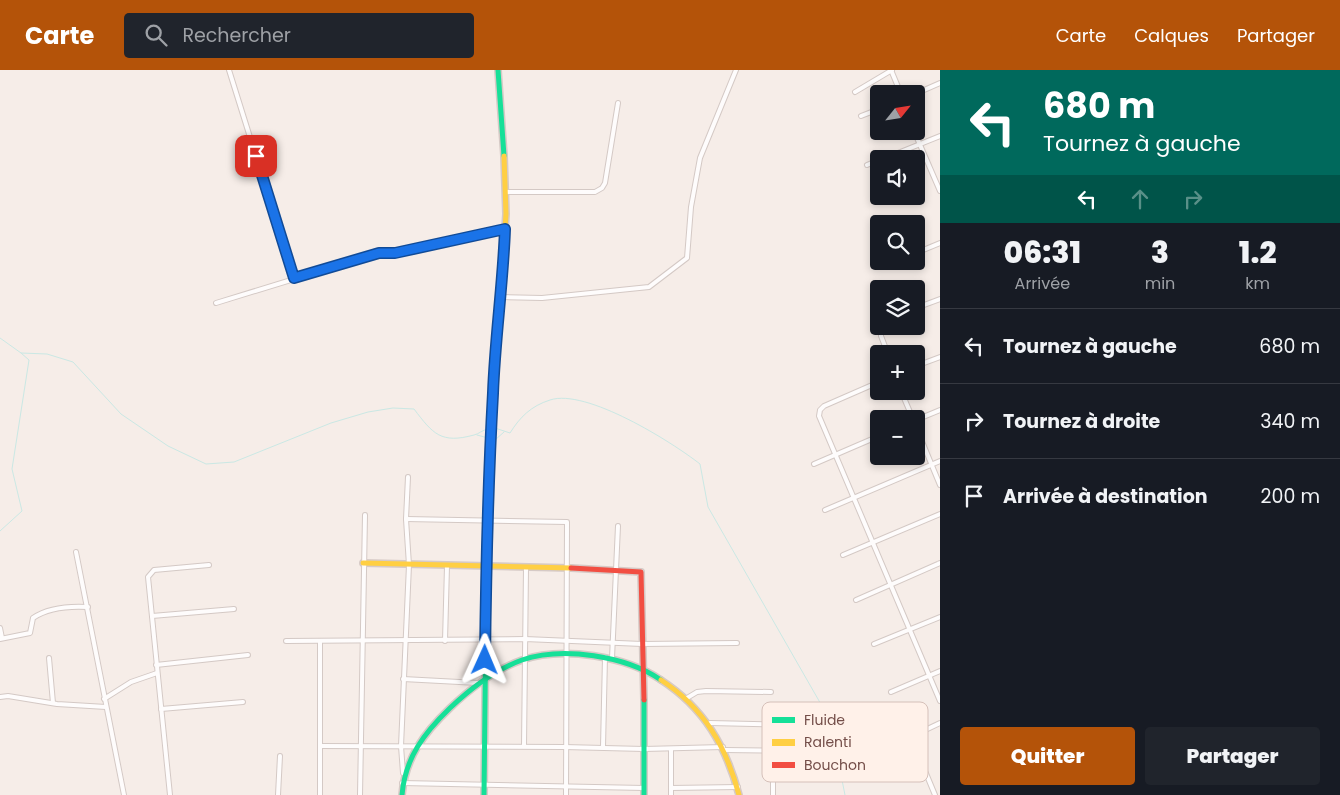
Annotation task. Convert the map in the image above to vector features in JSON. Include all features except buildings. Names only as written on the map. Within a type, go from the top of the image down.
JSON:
[{"type":"street","points":[[229,70],[294,278]]},
{"type":"street","points":[[484,795],[485,566],[493,391],[502,297],[505,229],[503,118],[498,70]]},
{"type":"street","points":[[502,297],[542,298],[649,287],[688,258],[691,207],[700,158],[736,70]]},
{"type":"street","points":[[855,92],[891,70],[897,85]]},
{"type":"street","points":[[925,90],[940,83]]},
{"type":"street","points":[[505,192],[595,192],[602,188],[605,183],[618,102]]},
{"type":"street","points":[[861,116],[870,112]]},
{"type":"street","points":[[905,150],[940,136]]},
{"type":"street","points":[[918,140],[939,183],[940,191]]},
{"type":"street","points":[[216,303],[379,253],[395,253],[505,229]]},
{"type":"street","points":[[925,249],[940,243]]},
{"type":"street","points":[[925,305],[940,299]]},
{"type":"street","points":[[925,363],[940,357]]},
{"type":"street","points":[[870,386],[824,406],[820,410],[819,416],[940,701]]},
{"type":"street","points":[[925,416],[940,410]]},
{"type":"street","points":[[814,464],[870,440]]},
{"type":"street","points":[[925,448],[940,486]]},
{"type":"street","points":[[825,510],[940,461]]},
{"type":"street","points":[[402,795],[402,679],[408,565],[406,519],[408,477]]},
{"type":"street","points":[[843,555],[940,514]]},
{"type":"street","points":[[360,795],[365,515]]},
{"type":"street","points":[[406,519],[567,522],[564,747],[566,795]]},
{"type":"street","points":[[612,658],[618,526]]},
{"type":"street","points":[[76,552],[124,795]]},
{"type":"street","points":[[363,563],[567,568],[641,572],[644,668],[644,795]]},
{"type":"street","points":[[856,600],[940,563]]},
{"type":"street","points":[[170,795],[147,581],[151,572],[209,565]]},
{"type":"street","points":[[445,641],[447,566]]},
{"type":"street","points":[[524,746],[526,568]]},
{"type":"street","points":[[0,628],[1,638],[30,633],[33,618],[37,615],[59,608],[88,607]]},
{"type":"street","points":[[152,616],[234,609]]},
{"type":"street","points":[[874,644],[940,617]]},
{"type":"street","points":[[286,641],[362,642],[565,639],[642,644],[737,644]]},
{"type":"street","points":[[320,642],[320,795]]},
{"type":"street","points":[[156,665],[248,654]]},
{"type":"street","points":[[403,773],[417,745],[441,716],[478,683],[524,660],[566,654],[612,658],[644,668],[687,698],[710,723],[724,749],[738,787],[739,795]]},
{"type":"street","points":[[603,747],[605,657]]},
{"type":"street","points":[[49,658],[53,703]]},
{"type":"street","points":[[890,692],[940,672]]},
{"type":"street","points":[[104,699],[131,682],[157,673]]},
{"type":"street","points":[[402,679],[478,683]]},
{"type":"street","points":[[687,698],[697,692],[706,691],[770,692]]},
{"type":"street","points":[[0,697],[8,696],[53,703],[106,707]]},
{"type":"street","points":[[160,709],[243,702]]},
{"type":"street","points":[[710,723],[762,724]]},
{"type":"street","points":[[928,729],[940,723]]},
{"type":"street","points":[[320,746],[524,746],[603,747],[644,750],[762,751]]},
{"type":"street","points":[[670,749],[670,795]]},
{"type":"street","points":[[278,795],[280,756]]},
{"type":"street","points":[[928,777],[935,795]]},
{"type":"street","points":[[773,782],[773,795]]},
{"type":"street","points":[[402,783],[644,788]]},
{"type":"street","points":[[670,788],[738,787]]},
{"type":"waterway","points":[[0,338],[21,353],[47,354],[73,362],[121,414],[168,446],[206,464],[234,462],[331,423],[368,412],[393,408],[414,409],[433,431],[446,437],[463,437],[488,429]]},
{"type":"waterway","points":[[0,531],[22,511],[12,469],[29,360],[21,353]]},
{"type":"waterway","points":[[495,428],[510,433],[522,417],[543,402],[566,398],[606,409],[628,419],[670,443],[700,464],[708,507],[820,702]]},
{"type":"waterway","points":[[495,440],[504,432]]},
{"type":"waterway","points":[[477,435],[488,438]]},
{"type":"waterway","points":[[842,782],[845,795]]},
{"type":"traffic: fast","points":[[498,70],[504,156]]},
{"type":"traffic: fast","points":[[484,795],[487,521],[497,347]]},
{"type":"traffic: fast","points":[[402,795],[407,769],[417,747],[432,727],[466,693],[492,674],[512,664],[538,656],[556,654],[594,656],[630,665],[661,680]]},
{"type":"traffic: fast","points":[[644,700],[644,795]]},
{"type":"traffic: slow","points":[[497,347],[506,214],[504,156]]},
{"type":"traffic: slow","points":[[363,563],[571,568]]},
{"type":"traffic: slow","points":[[661,680],[689,703],[711,730],[727,760],[739,795]]},
{"type":"traffic: jam","points":[[571,568],[641,572],[644,700]]},
{"type":"route","points":[[256,156],[294,278],[331,269],[379,253],[395,253],[505,229],[503,279],[493,391],[485,566],[485,660]]}]
